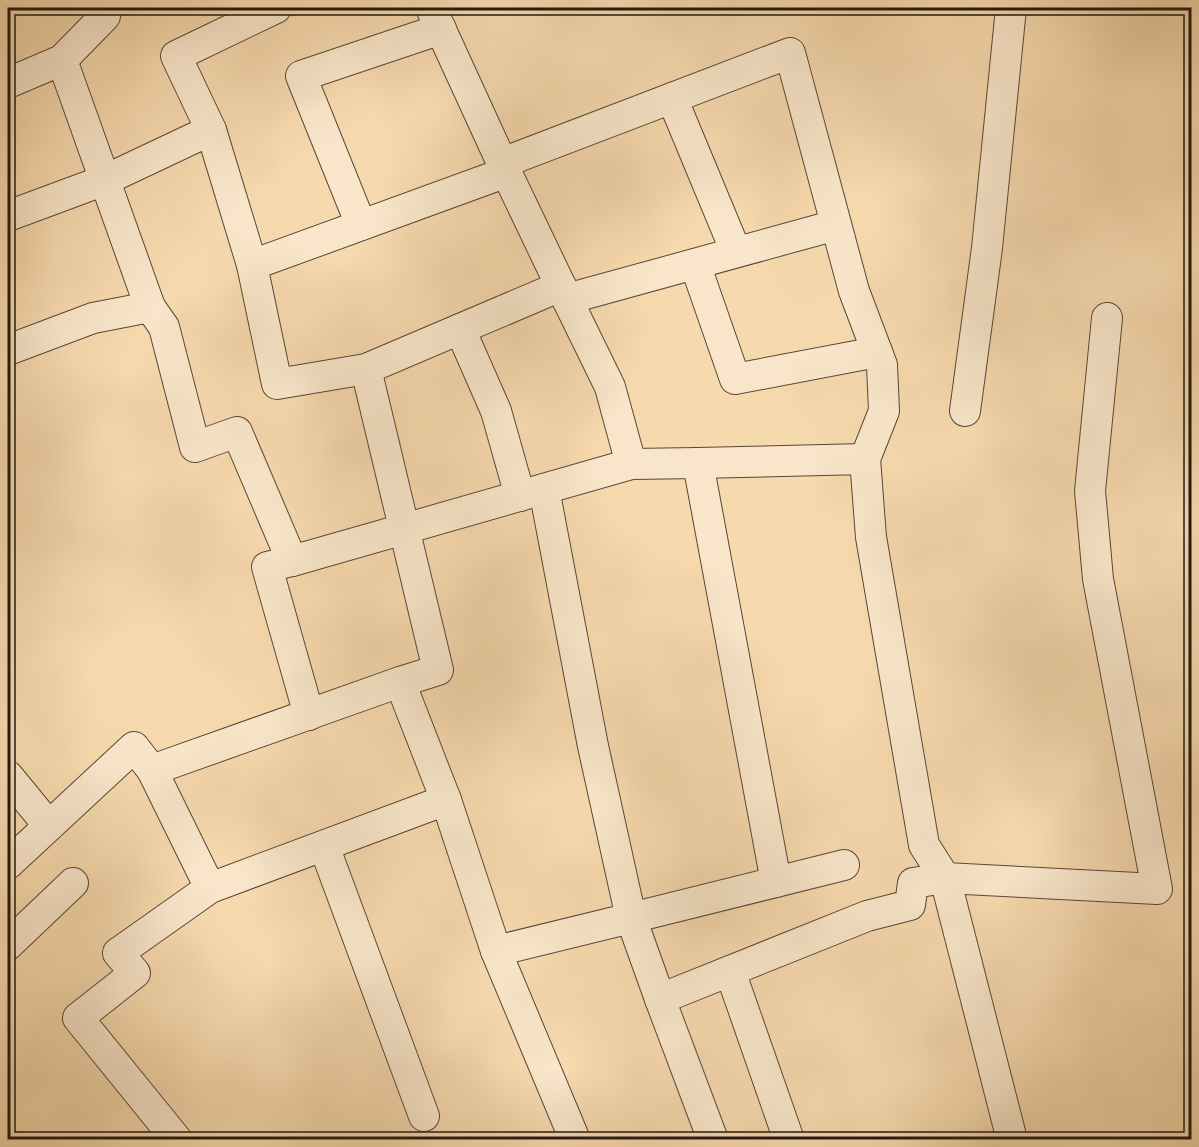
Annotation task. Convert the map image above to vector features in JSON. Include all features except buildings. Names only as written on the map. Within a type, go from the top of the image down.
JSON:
[{"type":"street","points":[[8,83],[62,60],[105,16],[101,8]]},
{"type":"street","points":[[276,8],[176,56],[211,130],[252,265],[277,384],[366,369],[460,329],[564,293],[695,264],[836,225]]},
{"type":"street","points":[[965,411],[987,248],[1011,8]]},
{"type":"street","points":[[360,225],[301,76],[436,18],[504,167],[610,387],[631,464]]},
{"type":"street","points":[[252,265],[360,225],[672,98],[790,53],[854,291],[882,365],[884,411],[865,459],[871,537],[924,845],[945,878],[1011,1140]]},
{"type":"street","points":[[62,60],[150,307],[164,327],[195,447],[237,432],[292,561]]},
{"type":"street","points":[[672,98],[736,252]]},
{"type":"street","points":[[8,216],[105,180],[211,130]]},
{"type":"street","points":[[695,264],[735,379],[877,352]]},
{"type":"street","points":[[8,350],[93,318],[150,307]]},
{"type":"street","points":[[660,999],[867,916],[910,905],[913,883],[945,878],[1157,889],[1098,579],[1090,491],[1107,318]]},
{"type":"street","points":[[460,329],[532,492],[593,746],[631,918],[713,1140]]},
{"type":"street","points":[[152,770],[438,670],[366,369]]},
{"type":"street","points":[[309,715],[267,567],[631,464],[865,459]]},
{"type":"street","points":[[698,463],[776,882]]},
{"type":"street","points":[[400,682],[446,800],[496,951],[574,1140]]},
{"type":"street","points":[[8,864],[134,747],[152,770],[210,888]]},
{"type":"street","points":[[8,776],[49,826]]},
{"type":"street","points":[[177,1140],[78,1018],[135,973],[118,952],[210,888],[446,800]]},
{"type":"street","points":[[324,846],[424,1116]]},
{"type":"street","points":[[496,951],[844,865]]},
{"type":"street","points":[[8,945],[73,882]]},
{"type":"street","points":[[730,971],[789,1140]]}]
